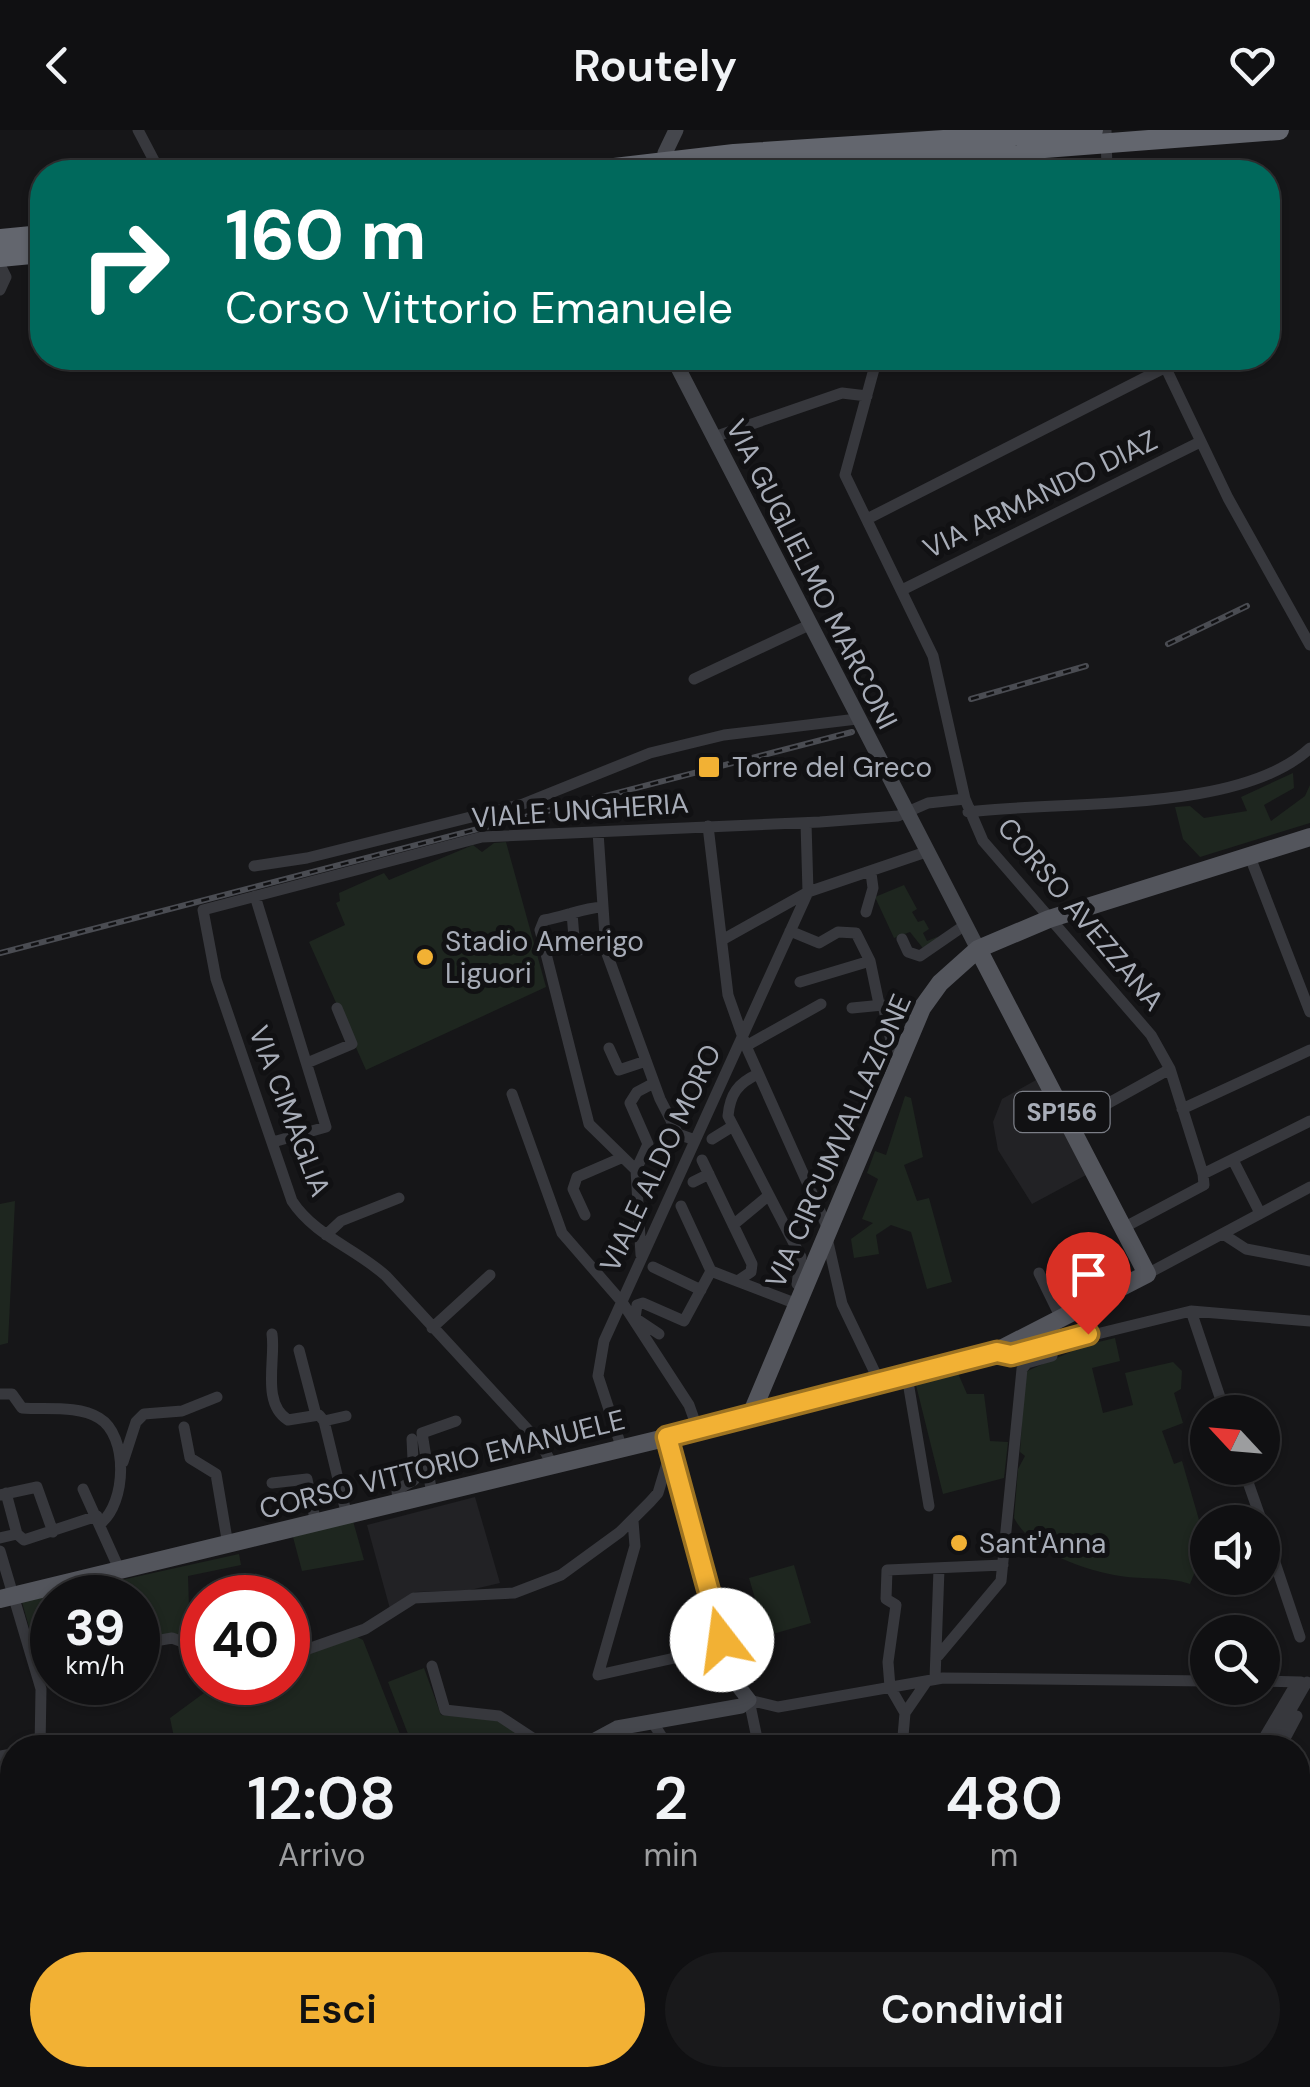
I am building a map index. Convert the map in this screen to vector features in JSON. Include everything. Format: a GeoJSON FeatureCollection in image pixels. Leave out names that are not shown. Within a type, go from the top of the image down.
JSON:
{"type":"FeatureCollection","features":[{"type":"Feature","properties":{"kind":"highway"},"geometry":{"type":"LineString","coordinates":[[683,160],[1093,130]]}},
{"type":"Feature","properties":{"kind":"highway"},"geometry":{"type":"LineString","coordinates":[[889,160],[1280,130]]}},
{"type":"Feature","properties":{"kind":"highway"},"geometry":{"type":"LineString","coordinates":[[3,254],[30,241]]}},
{"type":"Feature","properties":{"kind":"highway"},"geometry":{"type":"LineString","coordinates":[[3,254],[30,253]]}},
{"type":"Feature","properties":{"kind":"main road","name":"VIA CIRCUMVALLAZIONE"},"geometry":{"type":"LineString","coordinates":[[750,1417],[793,1303],[922,1008],[940,983],[978,949],[1049,919],[1310,837]]}},
{"type":"Feature","properties":{"kind":"main road","name":"SP156"},"geometry":{"type":"LineString","coordinates":[[978,949],[1147,1274]]}},
{"type":"Feature","properties":{"kind":"main road","name":"CORSO VITTORIO EMANUELE"},"geometry":{"type":"LineString","coordinates":[[8,1598],[622,1449],[669,1443],[698,1430],[997,1352],[1147,1274]]}},
{"type":"Feature","properties":{"kind":"street"},"geometry":{"type":"LineString","coordinates":[[138,130],[154,160]]}},
{"type":"Feature","properties":{"kind":"street"},"geometry":{"type":"LineString","coordinates":[[664,153],[676,130]]}},
{"type":"Feature","properties":{"kind":"street"},"geometry":{"type":"LineString","coordinates":[[1106,130],[1108,160]]}},
{"type":"Feature","properties":{"kind":"street"},"geometry":{"type":"LineString","coordinates":[[0,290],[6,277],[3,254]]}},
{"type":"Feature","properties":{"kind":"street","name":"VIA GUGLIELMO MARCONI"},"geometry":{"type":"LineString","coordinates":[[679,370],[907,812]]}},
{"type":"Feature","properties":{"kind":"street","name":"CORSO AVEZZANA"},"geometry":{"type":"LineString","coordinates":[[874,370],[845,475],[933,656],[966,806],[983,842],[1127,1005],[1170,1069],[1203,1174]]}},
{"type":"Feature","properties":{"kind":"street"},"geometry":{"type":"LineString","coordinates":[[867,518],[1148,370]]}},
{"type":"Feature","properties":{"kind":"street"},"geometry":{"type":"LineString","coordinates":[[1167,370],[1200,442],[1310,645]]}},
{"type":"Feature","properties":{"kind":"street"},"geometry":{"type":"LineString","coordinates":[[714,437],[842,394],[866,396]]}},
{"type":"Feature","properties":{"kind":"street","name":"VIA ARMANDO DIAZ"},"geometry":{"type":"LineString","coordinates":[[902,590],[1200,442]]}},
{"type":"Feature","properties":{"kind":"street"},"geometry":{"type":"LineString","coordinates":[[694,679],[810,625]]}},
{"type":"Feature","properties":{"kind":"street"},"geometry":{"type":"LineString","coordinates":[[254,866],[307,858],[523,804],[650,754],[705,740],[857,719]]}},
{"type":"Feature","properties":{"kind":"street","name":"VIALE UNGHERIA"},"geometry":{"type":"LineString","coordinates":[[203,910],[482,837],[806,823],[898,816],[928,803],[966,806],[1234,788],[1280,770],[1310,748]]}},
{"type":"Feature","properties":{"kind":"street","name":"SP156"},"geometry":{"type":"LineString","coordinates":[[907,812],[978,949]]}},
{"type":"Feature","properties":{"kind":"street"},"geometry":{"type":"LineString","coordinates":[[806,823],[808,892]]}},
{"type":"Feature","properties":{"kind":"street"},"geometry":{"type":"LineString","coordinates":[[708,826],[728,995],[744,1042],[827,1231],[842,1304],[880,1383]]}},
{"type":"Feature","properties":{"kind":"street"},"geometry":{"type":"LineString","coordinates":[[598,832],[606,948],[654,1083],[678,1134],[696,1140]]}},
{"type":"Feature","properties":{"kind":"street"},"geometry":{"type":"LineString","coordinates":[[722,940],[808,892],[926,852]]}},
{"type":"Feature","properties":{"kind":"street"},"geometry":{"type":"LineString","coordinates":[[1250,857],[1310,1012]]}},
{"type":"Feature","properties":{"kind":"street"},"geometry":{"type":"LineString","coordinates":[[866,912],[873,888],[871,872]]}},
{"type":"Feature","properties":{"kind":"street","name":"VIALE ALDO MORO"},"geometry":{"type":"LineString","coordinates":[[622,1449],[598,1376],[604,1341],[744,1042],[808,892]]}},
{"type":"Feature","properties":{"kind":"street"},"geometry":{"type":"LineString","coordinates":[[255,896],[326,1126],[273,1142]]}},
{"type":"Feature","properties":{"kind":"street"},"geometry":{"type":"LineString","coordinates":[[603,907],[544,920],[540,930],[542,947],[588,1124],[636,1170]]}},
{"type":"Feature","properties":{"kind":"street","name":"VIA CIMAGLIA"},"geometry":{"type":"LineString","coordinates":[[203,910],[216,980],[292,1201],[306,1221],[366,1257],[541,1444],[553,1466]]}},
{"type":"Feature","properties":{"kind":"street"},"geometry":{"type":"LineString","coordinates":[[572,913],[575,950],[606,948]]}},
{"type":"Feature","properties":{"kind":"street"},"geometry":{"type":"LineString","coordinates":[[902,939],[908,952],[920,956],[965,926]]}},
{"type":"Feature","properties":{"kind":"street"},"geometry":{"type":"LineString","coordinates":[[790,931],[818,943],[852,931],[870,962],[880,1004],[886,1010],[897,1066]]}},
{"type":"Feature","properties":{"kind":"street"},"geometry":{"type":"LineString","coordinates":[[800,982],[870,962]]}},
{"type":"Feature","properties":{"kind":"street"},"geometry":{"type":"LineString","coordinates":[[744,1042],[822,1004]]}},
{"type":"Feature","properties":{"kind":"street"},"geometry":{"type":"LineString","coordinates":[[852,1008],[880,1004]]}},
{"type":"Feature","properties":{"kind":"street"},"geometry":{"type":"LineString","coordinates":[[306,1063],[352,1044],[336,1008]]}},
{"type":"Feature","properties":{"kind":"street"},"geometry":{"type":"LineString","coordinates":[[609,1048],[619,1070],[646,1062]]}},
{"type":"Feature","properties":{"kind":"street"},"geometry":{"type":"LineString","coordinates":[[1182,1109],[1310,1050]]}},
{"type":"Feature","properties":{"kind":"street"},"geometry":{"type":"LineString","coordinates":[[1069,1125],[1170,1069]]}},
{"type":"Feature","properties":{"kind":"street"},"geometry":{"type":"LineString","coordinates":[[681,1206],[711,1271],[793,1303],[802,1264],[733,1126],[730,1099],[745,1080],[758,1074]]}},
{"type":"Feature","properties":{"kind":"street"},"geometry":{"type":"LineString","coordinates":[[641,1260],[636,1170],[648,1144],[630,1102],[637,1092],[654,1083]]}},
{"type":"Feature","properties":{"kind":"street"},"geometry":{"type":"LineString","coordinates":[[512,1094],[562,1233],[622,1302],[689,1404],[698,1430]]}},
{"type":"Feature","properties":{"kind":"street"},"geometry":{"type":"LineString","coordinates":[[1123,1228],[1204,1185],[1203,1174],[1310,1121]]}},
{"type":"Feature","properties":{"kind":"street"},"geometry":{"type":"LineString","coordinates":[[712,1138],[733,1126]]}},
{"type":"Feature","properties":{"kind":"street"},"geometry":{"type":"LineString","coordinates":[[584,1215],[574,1189],[577,1176],[621,1158]]}},
{"type":"Feature","properties":{"kind":"street"},"geometry":{"type":"LineString","coordinates":[[702,1160],[753,1268],[739,1280]]}},
{"type":"Feature","properties":{"kind":"street"},"geometry":{"type":"LineString","coordinates":[[1232,1160],[1260,1213]]}},
{"type":"Feature","properties":{"kind":"street"},"geometry":{"type":"LineString","coordinates":[[692,1182],[709,1174]]}},
{"type":"Feature","properties":{"kind":"street"},"geometry":{"type":"LineString","coordinates":[[1147,1274],[1310,1187]]}},
{"type":"Feature","properties":{"kind":"street"},"geometry":{"type":"LineString","coordinates":[[733,1225],[768,1196]]}},
{"type":"Feature","properties":{"kind":"street"},"geometry":{"type":"LineString","coordinates":[[326,1235],[341,1220],[399,1198]]}},
{"type":"Feature","properties":{"kind":"street"},"geometry":{"type":"LineString","coordinates":[[1223,1234],[1246,1249],[1310,1261]]}},
{"type":"Feature","properties":{"kind":"street"},"geometry":{"type":"LineString","coordinates":[[653,1267],[701,1290]]}},
{"type":"Feature","properties":{"kind":"street"},"geometry":{"type":"LineString","coordinates":[[659,1334],[635,1318],[637,1306],[643,1303],[682,1322],[711,1271]]}},
{"type":"Feature","properties":{"kind":"street"},"geometry":{"type":"LineString","coordinates":[[1039,1273],[1061,1318]]}},
{"type":"Feature","properties":{"kind":"street"},"geometry":{"type":"LineString","coordinates":[[432,1328],[490,1275]]}},
{"type":"Feature","properties":{"kind":"street"},"geometry":{"type":"LineString","coordinates":[[1082,1308],[1088,1334]]}},
{"type":"Feature","properties":{"kind":"street"},"geometry":{"type":"LineString","coordinates":[[1191,1311],[1219,1395]]}},
{"type":"Feature","properties":{"kind":"street"},"geometry":{"type":"LineString","coordinates":[[997,1352],[1011,1355],[1191,1311],[1310,1322]]}},
{"type":"Feature","properties":{"kind":"street"},"geometry":{"type":"LineString","coordinates":[[272,1334],[269,1362],[278,1411],[288,1420],[346,1416]]}},
{"type":"Feature","properties":{"kind":"street"},"geometry":{"type":"LineString","coordinates":[[938,1656],[1001,1581],[1021,1375],[1026,1363],[1052,1356],[1054,1343]]}},
{"type":"Feature","properties":{"kind":"street"},"geometry":{"type":"LineString","coordinates":[[299,1350],[346,1516]]}},
{"type":"Feature","properties":{"kind":"street"},"geometry":{"type":"LineString","coordinates":[[907,1376],[929,1506]]}},
{"type":"Feature","properties":{"kind":"street"},"geometry":{"type":"LineString","coordinates":[[0,1394],[12,1394],[22,1408],[63,1409],[100,1418],[124,1462]]}},
{"type":"Feature","properties":{"kind":"street"},"geometry":{"type":"LineString","coordinates":[[53,1532],[36,1486],[3,1494],[17,1534],[24,1540],[99,1520],[112,1512],[138,1418],[182,1411],[217,1397]]}},
{"type":"Feature","properties":{"kind":"street"},"geometry":{"type":"LineString","coordinates":[[432,1496],[422,1434],[456,1420]]}},
{"type":"Feature","properties":{"kind":"street"},"geometry":{"type":"LineString","coordinates":[[184,1427],[190,1458],[216,1474],[228,1545]]}},
{"type":"Feature","properties":{"kind":"street"},"geometry":{"type":"LineString","coordinates":[[398,1504],[398,1490],[412,1483],[416,1476],[412,1439]]}},
{"type":"Feature","properties":{"kind":"street"},"geometry":{"type":"LineString","coordinates":[[310,1648],[365,1629],[414,1598],[508,1594],[561,1575],[633,1522],[658,1493],[669,1443]]}},
{"type":"Feature","properties":{"kind":"street"},"geometry":{"type":"LineString","coordinates":[[669,1443],[732,1678],[749,1700],[757,1735]]}},
{"type":"Feature","properties":{"kind":"street"},"geometry":{"type":"LineString","coordinates":[[272,1482],[307,1479],[316,1524]]}},
{"type":"Feature","properties":{"kind":"street"},"geometry":{"type":"LineString","coordinates":[[83,1489],[120,1571]]}},
{"type":"Feature","properties":{"kind":"street"},"geometry":{"type":"LineString","coordinates":[[633,1522],[634,1546],[598,1675],[724,1647]]}},
{"type":"Feature","properties":{"kind":"street"},"geometry":{"type":"LineString","coordinates":[[0,1538],[17,1534]]}},
{"type":"Feature","properties":{"kind":"street"},"geometry":{"type":"LineString","coordinates":[[0,1551],[8,1598],[30,1648]]}},
{"type":"Feature","properties":{"kind":"street"},"geometry":{"type":"LineString","coordinates":[[905,1713],[890,1687],[888,1662],[896,1605],[886,1599],[887,1570],[1003,1566]]}},
{"type":"Feature","properties":{"kind":"street"},"geometry":{"type":"LineString","coordinates":[[903,1735],[905,1713],[931,1680],[938,1656],[939,1569]]}},
{"type":"Feature","properties":{"kind":"street"},"geometry":{"type":"LineString","coordinates":[[1280,1577],[1300,1636]]}},
{"type":"Feature","properties":{"kind":"street"},"geometry":{"type":"LineString","coordinates":[[432,1666],[445,1710],[499,1716],[528,1735]]}},
{"type":"Feature","properties":{"kind":"street"},"geometry":{"type":"LineString","coordinates":[[749,1700],[778,1707],[931,1680],[1190,1681]]}},
{"type":"Feature","properties":{"kind":"street"},"geometry":{"type":"LineString","coordinates":[[1280,1682],[1306,1684]]}},
{"type":"Feature","properties":{"kind":"street"},"geometry":{"type":"LineString","coordinates":[[1268,1735],[1306,1684]]}},
{"type":"Feature","properties":{"kind":"street"},"geometry":{"type":"LineString","coordinates":[[1277,1735],[1306,1684]]}},
{"type":"Feature","properties":{"kind":"street"},"geometry":{"type":"LineString","coordinates":[[1285,1735],[1306,1684]]}},
{"type":"Feature","properties":{"kind":"street"},"geometry":{"type":"LineString","coordinates":[[604,1735],[617,1728],[741,1706],[749,1700]]}},
{"type":"Feature","properties":{"kind":"street"},"geometry":{"type":"LineString","coordinates":[[40,1735],[41,1705]]}},
{"type":"Feature","properties":{"kind":"street"},"geometry":{"type":"LineString","coordinates":[[653,1723],[661,1735]]}},
{"type":"Feature","properties":{"kind":"shaded area"},"geometry":{"type":"Polygon","coordinates":[[[1293,773],[1294,788],[1264,805],[1271,821],[1305,796],[1310,785],[1310,823],[1200,857],[1183,839],[1175,807],[1190,806],[1204,818],[1247,811],[1241,797],[1293,773]]]}},
{"type":"Feature","properties":{"kind":"shaded area","name":"Stadio Amerigo Liguori"},"geometry":{"type":"Polygon","coordinates":[[[506,842],[546,987],[366,1070],[309,942],[345,925],[336,903],[340,901],[339,893],[384,873],[389,880],[473,845],[482,852],[494,843],[506,842]]]}},
{"type":"Feature","properties":{"kind":"shaded area"},"geometry":{"type":"Polygon","coordinates":[[[904,885],[917,909],[912,912],[929,929],[923,933],[927,941],[937,937],[938,940],[926,952],[910,932],[894,938],[875,897],[904,885]]]}},
{"type":"Feature","properties":{"kind":"shaded area"},"geometry":{"type":"Polygon","coordinates":[[[1036,1080],[1086,1175],[1032,1204],[998,1150],[993,1122],[1002,1099],[1036,1080]]]}},
{"type":"Feature","properties":{"kind":"shaded area"},"geometry":{"type":"Polygon","coordinates":[[[905,1096],[911,1098],[923,1157],[904,1165],[917,1201],[929,1198],[952,1282],[927,1289],[911,1232],[891,1225],[876,1235],[879,1254],[854,1258],[851,1239],[873,1223],[862,1219],[878,1179],[867,1173],[875,1151],[886,1155],[905,1096]]]}},
{"type":"Feature","properties":{"kind":"shaded area"},"geometry":{"type":"Polygon","coordinates":[[[15,1201],[8,1343],[0,1345],[0,1204],[15,1201]]]}},
{"type":"Feature","properties":{"kind":"shaded area"},"geometry":{"type":"Polygon","coordinates":[[[1115,1338],[1120,1361],[1092,1368],[1103,1413],[1133,1405],[1125,1373],[1173,1362],[1182,1371],[1181,1389],[1174,1393],[1183,1423],[1162,1431],[1174,1464],[1182,1461],[1195,1505],[1190,1505],[1190,1584],[1120,1576],[1074,1564],[1033,1541],[1014,1518],[1018,1469],[1025,1456],[1020,1452],[1025,1372],[1086,1345],[1115,1338]]]}},
{"type":"Feature","properties":{"kind":"shaded area"},"geometry":{"type":"Polygon","coordinates":[[[957,1371],[967,1394],[984,1394],[990,1441],[1008,1442],[1004,1478],[943,1494],[915,1381],[957,1371]]]}},
{"type":"Feature","properties":{"kind":"shaded area"},"geometry":{"type":"Polygon","coordinates":[[[475,1497],[500,1583],[470,1590],[415,1592],[390,1609],[367,1525],[475,1497]]]}},
{"type":"Feature","properties":{"kind":"shaded area"},"geometry":{"type":"Polygon","coordinates":[[[353,1521],[364,1560],[302,1571],[293,1537],[353,1521]]]}},
{"type":"Feature","properties":{"kind":"shaded area"},"geometry":{"type":"Polygon","coordinates":[[[239,1554],[241,1565],[180,1575],[180,1640],[160,1641],[160,1575],[144,1575],[239,1554]]]}},
{"type":"Feature","properties":{"kind":"shaded area"},"geometry":{"type":"Polygon","coordinates":[[[794,1565],[811,1623],[766,1636],[749,1578],[794,1565]]]}},
{"type":"Feature","properties":{"kind":"shaded area"},"geometry":{"type":"Polygon","coordinates":[[[30,1600],[30,1631],[22,1602],[30,1600]]]}},
{"type":"Feature","properties":{"kind":"shaded area"},"geometry":{"type":"Polygon","coordinates":[[[357,1637],[363,1640],[400,1735],[174,1735],[170,1718],[188,1705],[310,1705],[310,1653],[357,1637]]]}},
{"type":"Feature","properties":{"kind":"shaded area"},"geometry":{"type":"Polygon","coordinates":[[[424,1668],[441,1715],[495,1718],[520,1735],[408,1735],[388,1682],[424,1668]]]}},
{"type":"Feature","properties":{"kind":"railway"},"geometry":{"type":"LineString","coordinates":[[1168,644],[1247,606]]}},
{"type":"Feature","properties":{"kind":"railway"},"geometry":{"type":"LineString","coordinates":[[971,699],[1086,666]]}},
{"type":"Feature","properties":{"kind":"railway"},"geometry":{"type":"LineString","coordinates":[[0,953],[852,732]]}},
{"type":"Feature","properties":{"kind":"place","name":"Torre del Greco"},"geometry":{"type":"Point","coordinates":[709,767]}},
{"type":"Feature","properties":{"kind":"place","name":"Stadio Amerigo Liguori"},"geometry":{"type":"Point","coordinates":[425,957]}},
{"type":"Feature","properties":{"kind":"place","name":"Sant'Anna"},"geometry":{"type":"Point","coordinates":[959,1543]}},
{"type":"Feature","properties":{"kind":"route"},"geometry":{"type":"LineString","coordinates":[[722,1640],[667,1437],[997,1352],[1011,1355],[1088,1334]]}}]}
